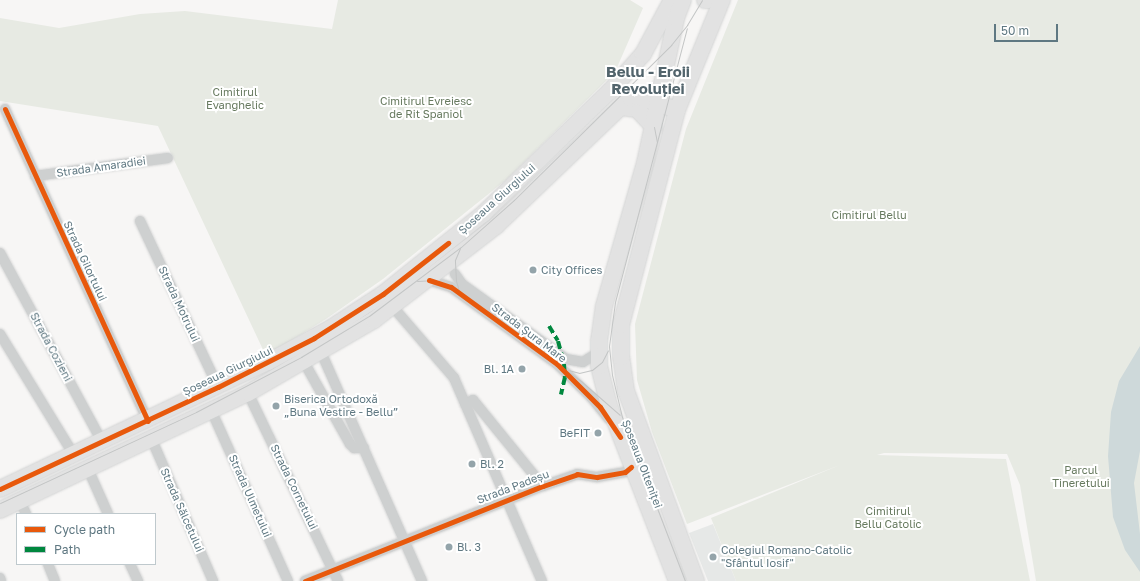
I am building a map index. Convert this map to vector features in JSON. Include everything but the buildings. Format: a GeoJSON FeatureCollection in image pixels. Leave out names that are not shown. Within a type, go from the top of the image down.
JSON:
{"type":"FeatureCollection","features":[{"type":"Feature","properties":{"kind":"main road","name":"Șoseaua Giurgiului"},"geometry":{"type":"LineString","coordinates":[[0,489],[74,456],[218,387],[349,317],[403,279],[483,214],[636,63],[652,40],[672,0]]}},
{"type":"Feature","properties":{"kind":"main road","name":"Șoseaua Olteniței"},"geometry":{"type":"LineString","coordinates":[[677,581],[620,437],[603,385],[599,352],[603,311],[660,104],[676,18],[683,0]]}},
{"type":"Feature","properties":{"kind":"main road","name":"Șoseaua Olteniței"},"geometry":{"type":"LineString","coordinates":[[696,581],[636,424],[626,391],[621,357],[623,309],[677,110],[722,0]]}},
{"type":"Feature","properties":{"kind":"main road","name":"Șoseaua Giurgiului"},"geometry":{"type":"LineString","coordinates":[[0,510],[23,507],[88,469],[212,412],[248,393],[321,352],[393,307],[429,280],[455,267],[621,107],[636,96],[677,110]]}},
{"type":"Feature","properties":{"kind":"main road"},"geometry":{"type":"LineString","coordinates":[[621,107],[637,109],[654,127]]}},
{"type":"Feature","properties":{"kind":"street","name":"Strada Gilortului"},"geometry":{"type":"LineString","coordinates":[[5,110],[148,421]]}},
{"type":"Feature","properties":{"kind":"street","name":"Strada Amaradiei"},"geometry":{"type":"LineString","coordinates":[[35,176],[168,158]]}},
{"type":"Feature","properties":{"kind":"street","name":"Strada Motrului"},"geometry":{"type":"LineString","coordinates":[[140,221],[218,387]]}},
{"type":"Feature","properties":{"kind":"street","name":"Strada Cozieni"},"geometry":{"type":"LineString","coordinates":[[0,253],[102,442]]}},
{"type":"Feature","properties":{"kind":"street"},"geometry":{"type":"LineString","coordinates":[[455,267],[460,294]]}},
{"type":"Feature","properties":{"kind":"street","name":"Strada Șura Mare"},"geometry":{"type":"LineString","coordinates":[[455,267],[462,284],[566,359],[584,362],[593,358],[599,352]]}},
{"type":"Feature","properties":{"kind":"street","name":"Strada Șura Mare"},"geometry":{"type":"LineString","coordinates":[[429,280],[444,283],[556,364],[600,407],[620,437]]}},
{"type":"Feature","properties":{"kind":"street","name":"Strada Padeșu"},"geometry":{"type":"LineString","coordinates":[[393,307],[454,378],[508,499],[542,581]]}},
{"type":"Feature","properties":{"kind":"street"},"geometry":{"type":"LineString","coordinates":[[0,334],[74,456]]}},
{"type":"Feature","properties":{"kind":"street"},"geometry":{"type":"LineString","coordinates":[[321,352],[422,581]]}},
{"type":"Feature","properties":{"kind":"street"},"geometry":{"type":"LineString","coordinates":[[304,362],[350,444],[354,448],[364,448]]}},
{"type":"Feature","properties":{"kind":"street","name":"Strada Cornetului"},"geometry":{"type":"LineString","coordinates":[[248,393],[338,581]]}},
{"type":"Feature","properties":{"kind":"street","name":"Strada Padeșu"},"geometry":{"type":"LineString","coordinates":[[465,404],[473,400],[543,486]]}},
{"type":"Feature","properties":{"kind":"street","name":"Strada Ulmetului"},"geometry":{"type":"LineString","coordinates":[[212,412],[288,581]]}},
{"type":"Feature","properties":{"kind":"street","name":"Strada Sălcetului"},"geometry":{"type":"LineString","coordinates":[[152,440],[213,581]]}},
{"type":"Feature","properties":{"kind":"street","name":"Strada Padeșu"},"geometry":{"type":"LineString","coordinates":[[305,581],[508,499],[577,474],[597,477],[625,472],[632,467]]}},
{"type":"Feature","properties":{"kind":"street"},"geometry":{"type":"LineString","coordinates":[[88,469],[108,513]]}},
{"type":"Feature","properties":{"kind":"street"},"geometry":{"type":"LineString","coordinates":[[48,565],[55,581]]}},
{"type":"Feature","properties":{"kind":"street"},"geometry":{"type":"LineString","coordinates":[[130,565],[138,581]]}},
{"type":"Feature","properties":{"kind":"shaded area"},"geometry":{"type":"Polygon","coordinates":[[[1140,346],[1140,451],[1134,483],[1140,534],[1140,572],[1125,550],[1113,517],[1108,456],[1111,412],[1119,381],[1140,346]]]}},
{"type":"Feature","properties":{"kind":"shaded area","name":"Colegiul Romano-Catolic \"Sfântul Iosif\""},"geometry":{"type":"Polygon","coordinates":[[[713,524],[736,581],[708,581],[689,533],[713,524]]]}},
{"type":"Feature","properties":{"kind":"green space"},"geometry":{"type":"Polygon","coordinates":[[[338,0],[630,0],[643,8],[615,72],[507,179],[383,279],[326,319],[266,356],[158,126],[0,101],[0,18],[59,28],[140,14],[185,11],[332,29],[338,0]]]}},
{"type":"Feature","properties":{"kind":"green space","name":"Cimitirul Bellu"},"geometry":{"type":"Polygon","coordinates":[[[738,0],[1140,0],[1140,581],[1036,581],[1020,485],[1007,454],[884,453],[877,455],[1006,459],[1030,581],[736,581],[711,518],[840,465],[687,524],[652,432],[637,380],[635,324],[686,129],[738,0]]]}},
{"type":"Feature","properties":{"kind":"tram line"},"geometry":{"type":"LineString","coordinates":[[0,503],[196,412],[301,357],[369,316],[461,247],[514,200],[671,45],[687,25],[702,0]]}},
{"type":"Feature","properties":{"kind":"tram line"},"geometry":{"type":"LineString","coordinates":[[685,581],[622,417],[612,375],[609,346],[615,302],[687,28]]}},
{"type":"Feature","properties":{"kind":"tram line"},"geometry":{"type":"LineString","coordinates":[[654,127],[657,142]]}},
{"type":"Feature","properties":{"kind":"tram line"},"geometry":{"type":"LineString","coordinates":[[460,248],[455,260],[456,281],[460,294]]}},
{"type":"Feature","properties":{"kind":"tram line"},"geometry":{"type":"LineString","coordinates":[[417,281],[435,280],[451,287],[582,382],[620,415]]}},
{"type":"Feature","properties":{"kind":"tram line"},"geometry":{"type":"LineString","coordinates":[[568,370],[579,373],[592,370],[602,362],[608,350]]}},
{"type":"Feature","properties":{"kind":"marked path"},"geometry":{"type":"LineString","coordinates":[[549,326],[558,341],[564,364],[565,377],[561,395]]}},
{"type":"Feature","properties":{"kind":"cycle path"},"geometry":{"type":"LineString","coordinates":[[5,109],[148,421]]}},
{"type":"Feature","properties":{"kind":"cycle path"},"geometry":{"type":"LineString","coordinates":[[0,489],[218,387],[314,338],[383,294],[448,243]]}},
{"type":"Feature","properties":{"kind":"cycle path"},"geometry":{"type":"LineString","coordinates":[[429,280],[451,287],[557,364],[600,407],[620,437]]}},
{"type":"Feature","properties":{"kind":"cycle path"},"geometry":{"type":"LineString","coordinates":[[305,581],[543,486],[577,474],[597,477],[625,472],[631,467]]}},
{"type":"Feature","properties":{"kind":"place","name":"City Offices"},"geometry":{"type":"Point","coordinates":[533,270]}},
{"type":"Feature","properties":{"kind":"place","name":"Bl. 1A"},"geometry":{"type":"Point","coordinates":[522,369]}},
{"type":"Feature","properties":{"kind":"place","name":"Biserica Ortodoxă „Buna Vestire - Bellu”"},"geometry":{"type":"Point","coordinates":[276,406]}},
{"type":"Feature","properties":{"kind":"place","name":"BeFIT"},"geometry":{"type":"Point","coordinates":[598,433]}},
{"type":"Feature","properties":{"kind":"place","name":"Bl. 2"},"geometry":{"type":"Point","coordinates":[472,464]}},
{"type":"Feature","properties":{"kind":"place","name":"Bl. 3"},"geometry":{"type":"Point","coordinates":[449,547]}},
{"type":"Feature","properties":{"kind":"place","name":"Colegiul Romano-Catolic \"Sfântul Iosif\""},"geometry":{"type":"Point","coordinates":[713,557]}},
{"type":"Feature","properties":{"kind":"district","name":"Bellu - Eroii Revoluției"},"geometry":{"type":"Point","coordinates":[648,80]}},
{"type":"Feature","properties":{"kind":"park label","name":"Cimitirul Evanghelic"},"geometry":{"type":"Point","coordinates":[235,99]}},
{"type":"Feature","properties":{"kind":"park label","name":"Cimitirul Evreiesc de Rit Spaniol"},"geometry":{"type":"Point","coordinates":[426,108]}},
{"type":"Feature","properties":{"kind":"park label","name":"Parcul Tineretului"},"geometry":{"type":"Point","coordinates":[1081,477]}},
{"type":"Feature","properties":{"kind":"park label","name":"Cimitirul Bellu Catolic"},"geometry":{"type":"Point","coordinates":[888,518]}}]}
